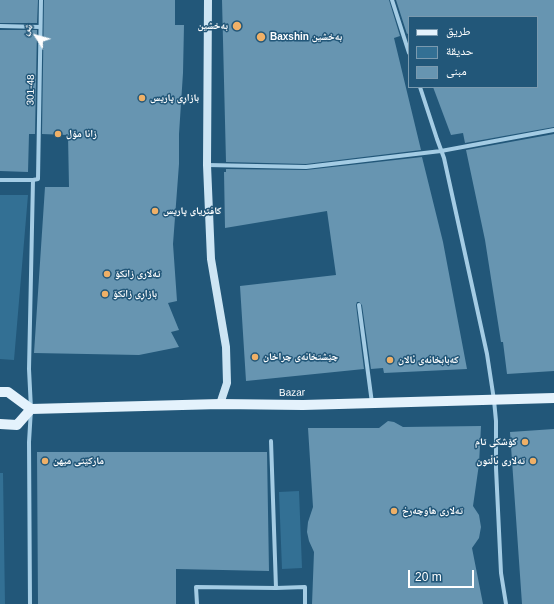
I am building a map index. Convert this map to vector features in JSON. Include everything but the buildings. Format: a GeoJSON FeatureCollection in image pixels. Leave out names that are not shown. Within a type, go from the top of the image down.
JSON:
{"type":"FeatureCollection","features":[{"type":"Feature","properties":{"kind":"main road"},"geometry":{"type":"LineString","coordinates":[[208,0],[207,165],[211,259],[226,347],[227,383],[220,404]]}},
{"type":"Feature","properties":{"kind":"main road"},"geometry":{"type":"LineString","coordinates":[[0,392],[8,392],[31,409],[18,425],[0,424]]}},
{"type":"Feature","properties":{"kind":"main road","name":"Bazar"},"geometry":{"type":"LineString","coordinates":[[31,409],[220,404],[287,405],[554,398]]}},
{"type":"Feature","properties":{"kind":"street","name":"301-48"},"geometry":{"type":"LineString","coordinates":[[30,604],[29,442],[31,409],[29,369],[41,0]]}},
{"type":"Feature","properties":{"kind":"street"},"geometry":{"type":"LineString","coordinates":[[392,0],[408,50]]}},
{"type":"Feature","properties":{"kind":"street"},"geometry":{"type":"LineString","coordinates":[[0,26],[40,27]]}},
{"type":"Feature","properties":{"kind":"street"},"geometry":{"type":"LineString","coordinates":[[420,88],[446,165],[485,346],[494,400],[501,573],[506,604]]}},
{"type":"Feature","properties":{"kind":"street"},"geometry":{"type":"LineString","coordinates":[[207,165],[306,167],[441,151],[554,130]]}},
{"type":"Feature","properties":{"kind":"street"},"geometry":{"type":"LineString","coordinates":[[0,180],[36,180]]}},
{"type":"Feature","properties":{"kind":"street"},"geometry":{"type":"LineString","coordinates":[[359,305],[372,403]]}},
{"type":"Feature","properties":{"kind":"street"},"geometry":{"type":"LineString","coordinates":[[271,441],[276,588]]}},
{"type":"Feature","properties":{"kind":"street"},"geometry":{"type":"LineString","coordinates":[[197,604],[196,587],[305,587],[305,604]]}},
{"type":"Feature","properties":{"kind":"green space"},"geometry":{"type":"Polygon","coordinates":[[[0,195],[28,195],[14,360],[0,359],[0,195]]]}},
{"type":"Feature","properties":{"kind":"green space"},"geometry":{"type":"Polygon","coordinates":[[[0,473],[3,473],[5,604],[0,604],[0,473]]]}},
{"type":"Feature","properties":{"kind":"green space"},"geometry":{"type":"Polygon","coordinates":[[[299,491],[302,568],[282,569],[279,492],[299,491]]]}},
{"type":"Feature","properties":{"kind":"place","name":"بەخشین"},"geometry":{"type":"Point","coordinates":[237,26]}},
{"type":"Feature","properties":{"kind":"place","name":"Baxshin بەخشین"},"geometry":{"type":"Point","coordinates":[261,37]}},
{"type":"Feature","properties":{"kind":"place","name":"بازاڕی پاریس"},"geometry":{"type":"Point","coordinates":[142,98]}},
{"type":"Feature","properties":{"kind":"place","name":"زانا مۆل"},"geometry":{"type":"Point","coordinates":[58,134]}},
{"type":"Feature","properties":{"kind":"place","name":"کافتریای پاریس"},"geometry":{"type":"Point","coordinates":[155,211]}},
{"type":"Feature","properties":{"kind":"place","name":"تەلاری زانکۆ"},"geometry":{"type":"Point","coordinates":[107,274]}},
{"type":"Feature","properties":{"kind":"place","name":"بازاڕی زانکۆ"},"geometry":{"type":"Point","coordinates":[105,294]}},
{"type":"Feature","properties":{"kind":"place","name":"چێشتخانەی چراخان"},"geometry":{"type":"Point","coordinates":[255,357]}},
{"type":"Feature","properties":{"kind":"place","name":"کەبابخانەی ئالان"},"geometry":{"type":"Point","coordinates":[390,360]}},
{"type":"Feature","properties":{"kind":"place","name":"کۆشکی تام"},"geometry":{"type":"Point","coordinates":[525,442]}},
{"type":"Feature","properties":{"kind":"place","name":"مارکێتی میهن"},"geometry":{"type":"Point","coordinates":[45,461]}},
{"type":"Feature","properties":{"kind":"place","name":"تەلاری ئاڵتون"},"geometry":{"type":"Point","coordinates":[533,461]}},
{"type":"Feature","properties":{"kind":"place","name":"تەلاری هاوچەرخ"},"geometry":{"type":"Point","coordinates":[394,511]}}]}
